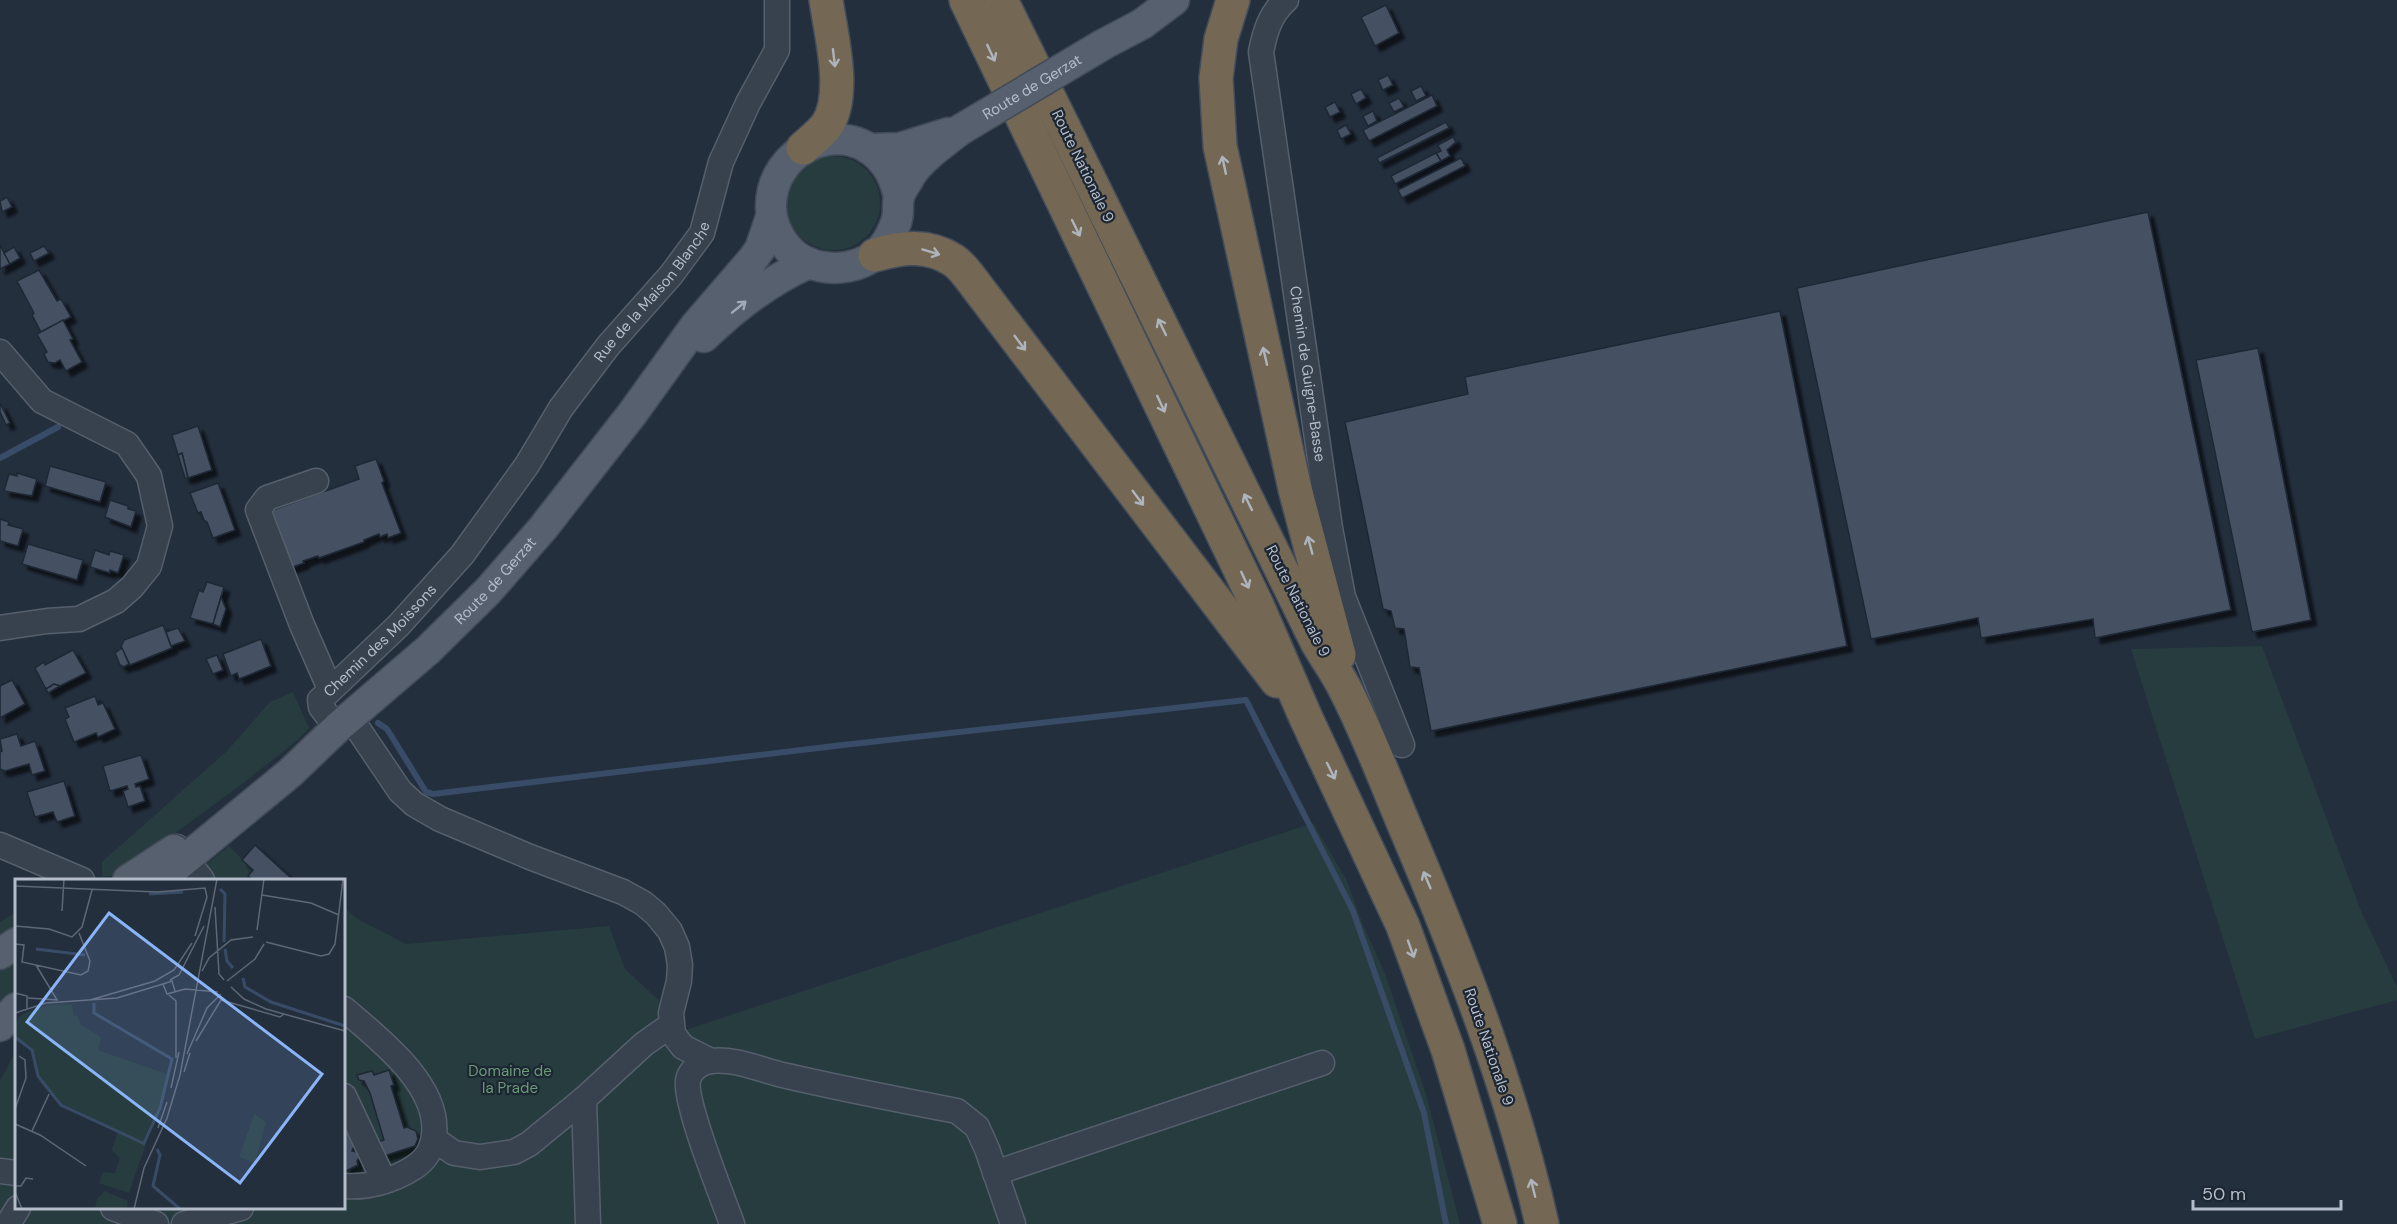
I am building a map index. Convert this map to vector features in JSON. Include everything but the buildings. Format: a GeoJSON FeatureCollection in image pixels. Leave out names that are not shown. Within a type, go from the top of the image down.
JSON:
{"type":"FeatureCollection","features":[{"type":"Feature","properties":{"kind":"highway"},"geometry":{"type":"LineString","coordinates":[[803,148],[826,126],[834,110],[834,62],[826,0]]}},
{"type":"Feature","properties":{"kind":"highway"},"geometry":{"type":"LineString","coordinates":[[966,0],[1247,584],[1402,926],[1448,1050],[1500,1224]]}},
{"type":"Feature","properties":{"kind":"highway"},"geometry":{"type":"LineString","coordinates":[[1233,0],[1221,39],[1216,78],[1220,146],[1295,489],[1339,652],[1342,684]]}},
{"type":"Feature","properties":{"kind":"highway","name":"Route Nationale 9"},"geometry":{"type":"LineString","coordinates":[[1002,2],[1317,642],[1342,684],[1442,915],[1473,997],[1525,1152],[1542,1224]]}},
{"type":"Feature","properties":{"kind":"highway"},"geometry":{"type":"LineString","coordinates":[[874,255],[906,247],[930,249],[954,261],[984,296],[1306,718]]}},
{"type":"Feature","properties":{"kind":"main road","name":"Route de Gerzat"},"geometry":{"type":"LineString","coordinates":[[1104,44],[1146,0]]}},
{"type":"Feature","properties":{"kind":"main road","name":"Route de Gerzat"},"geometry":{"type":"LineString","coordinates":[[899,197],[912,173],[960,130],[1104,44],[1142,24],[1174,0]]}},
{"type":"Feature","properties":{"kind":"main road","name":"Route de Gerzat"},"geometry":{"type":"LineString","coordinates":[[869,149],[900,148],[960,130]]}},
{"type":"Feature","properties":{"kind":"main road"},"geometry":{"type":"LineString","coordinates":[[819,141],[853,142],[869,149],[884,162],[894,178],[899,197],[898,218],[889,238],[874,255],[860,264],[843,268],[826,268],[809,263],[784,245],[776,231],[771,217],[771,196],[776,177],[788,160],[803,148],[819,141]]}},
{"type":"Feature","properties":{"kind":"main road","name":"Route de Gerzat"},"geometry":{"type":"LineString","coordinates":[[162,879],[188,862],[428,650],[488,591],[543,528],[632,414],[696,325],[753,259],[760,249],[771,217]]}},
{"type":"Feature","properties":{"kind":"main road","name":"Route de Gerzat"},"geometry":{"type":"LineString","coordinates":[[632,414],[706,335],[741,305],[773,282],[809,263]]}},
{"type":"Feature","properties":{"kind":"main road","name":"Route de Gerzat"},"geometry":{"type":"LineString","coordinates":[[131,879],[188,862]]}},
{"type":"Feature","properties":{"kind":"main road"},"geometry":{"type":"LineString","coordinates":[[0,954],[15,944]]}},
{"type":"Feature","properties":{"kind":"main road"},"geometry":{"type":"LineString","coordinates":[[0,1026],[15,1009]]}},
{"type":"Feature","properties":{"kind":"street","name":"Rue de la Maison Blanche"},"geometry":{"type":"LineString","coordinates":[[462,555],[527,465],[561,408],[608,346],[670,275],[702,233],[721,162],[748,103],[777,50],[777,0]]}},
{"type":"Feature","properties":{"kind":"street","name":"Chemin de Guigne-Basse"},"geometry":{"type":"LineString","coordinates":[[1286,0],[1277,8],[1266,30],[1261,52],[1330,528],[1343,597],[1402,745]]}},
{"type":"Feature","properties":{"kind":"street"},"geometry":{"type":"LineString","coordinates":[[0,351],[42,400],[127,444],[149,476],[160,526],[149,566],[132,587],[116,601],[79,619],[0,628]]}},
{"type":"Feature","properties":{"kind":"street"},"geometry":{"type":"LineString","coordinates":[[316,481],[267,498],[258,510],[302,625],[330,689]]}},
{"type":"Feature","properties":{"kind":"street","name":"Chemin des Moissons"},"geometry":{"type":"LineString","coordinates":[[344,722],[321,707],[320,700],[398,626],[462,555]]}},
{"type":"Feature","properties":{"kind":"street"},"geometry":{"type":"LineString","coordinates":[[344,722],[400,791],[414,804],[440,819],[623,892],[643,903],[656,914],[670,931],[677,947],[680,965],[679,981],[671,1013],[671,1025],[673,1034],[683,1047],[711,1061],[734,1063],[957,1112],[978,1127],[1013,1224]]}},
{"type":"Feature","properties":{"kind":"street"},"geometry":{"type":"LineString","coordinates":[[0,845],[80,879]]}},
{"type":"Feature","properties":{"kind":"street"},"geometry":{"type":"LineString","coordinates":[[345,1011],[376,1037],[412,1073],[429,1103],[435,1126],[431,1149],[422,1163],[408,1172],[372,1185],[345,1186]]}},
{"type":"Feature","properties":{"kind":"street"},"geometry":{"type":"LineString","coordinates":[[434,1139],[454,1153],[480,1157],[506,1154],[529,1144],[584,1099],[644,1044],[671,1025]]}},
{"type":"Feature","properties":{"kind":"street"},"geometry":{"type":"LineString","coordinates":[[711,1061],[696,1066],[688,1079],[689,1092],[708,1158],[732,1224]]}},
{"type":"Feature","properties":{"kind":"street"},"geometry":{"type":"LineString","coordinates":[[995,1173],[1322,1063]]}},
{"type":"Feature","properties":{"kind":"street"},"geometry":{"type":"LineString","coordinates":[[345,1098],[384,1181]]}},
{"type":"Feature","properties":{"kind":"street"},"geometry":{"type":"LineString","coordinates":[[584,1099],[588,1224]]}},
{"type":"Feature","properties":{"kind":"street"},"geometry":{"type":"LineString","coordinates":[[0,1171],[15,1173]]}},
{"type":"Feature","properties":{"kind":"street"},"geometry":{"type":"LineString","coordinates":[[8,1224],[17,1209]]}},
{"type":"Feature","properties":{"kind":"street"},"geometry":{"type":"LineString","coordinates":[[116,1209],[156,1224]]}},
{"type":"Feature","properties":{"kind":"street"},"geometry":{"type":"LineString","coordinates":[[184,1224],[237,1209]]}},
{"type":"Feature","properties":{"kind":"green space"},"geometry":{"type":"Polygon","coordinates":[[[833,156],[851,159],[866,170],[877,185],[880,203],[877,221],[866,236],[851,247],[833,250],[815,247],[800,236],[789,221],[786,203],[789,185],[800,170],[815,159],[833,156]]]}},
{"type":"Feature","properties":{"kind":"green space"},"geometry":{"type":"Polygon","coordinates":[[[2262,646],[2361,911],[2397,987],[2397,1000],[2255,1039],[2131,649],[2262,646]]]}},
{"type":"Feature","properties":{"kind":"green space"},"geometry":{"type":"Polygon","coordinates":[[[293,692],[309,728],[299,739],[118,875],[102,877],[102,862],[227,751],[270,702],[293,692]]]}},
{"type":"Feature","properties":{"kind":"green space","name":"Domaine de la Prade"},"geometry":{"type":"Polygon","coordinates":[[[1313,823],[1347,881],[1363,925],[1384,971],[1426,1094],[1460,1224],[0,1224],[0,1081],[15,1053],[15,1209],[345,1209],[345,908],[356,918],[406,944],[609,926],[625,969],[663,1004],[673,1034],[1313,823]]]}},
{"type":"Feature","properties":{"kind":"green space"},"geometry":{"type":"Polygon","coordinates":[[[229,846],[253,870],[248,876],[252,879],[188,879],[229,846]]]}},
{"type":"Feature","properties":{"kind":"green space"},"geometry":{"type":"Polygon","coordinates":[[[15,913],[15,938],[0,946],[0,922],[15,913]]]}},
{"type":"Feature","properties":{"kind":"green space"},"geometry":{"type":"Polygon","coordinates":[[[15,957],[15,996],[0,1015],[0,968],[15,957]]]}},
{"type":"Feature","properties":{"kind":"waterway"},"geometry":{"type":"LineString","coordinates":[[0,458],[58,427]]}},
{"type":"Feature","properties":{"kind":"waterway"},"geometry":{"type":"LineString","coordinates":[[378,723],[387,729],[426,792],[433,794],[1246,700],[1353,911],[1424,1113],[1446,1224]]}}]}
